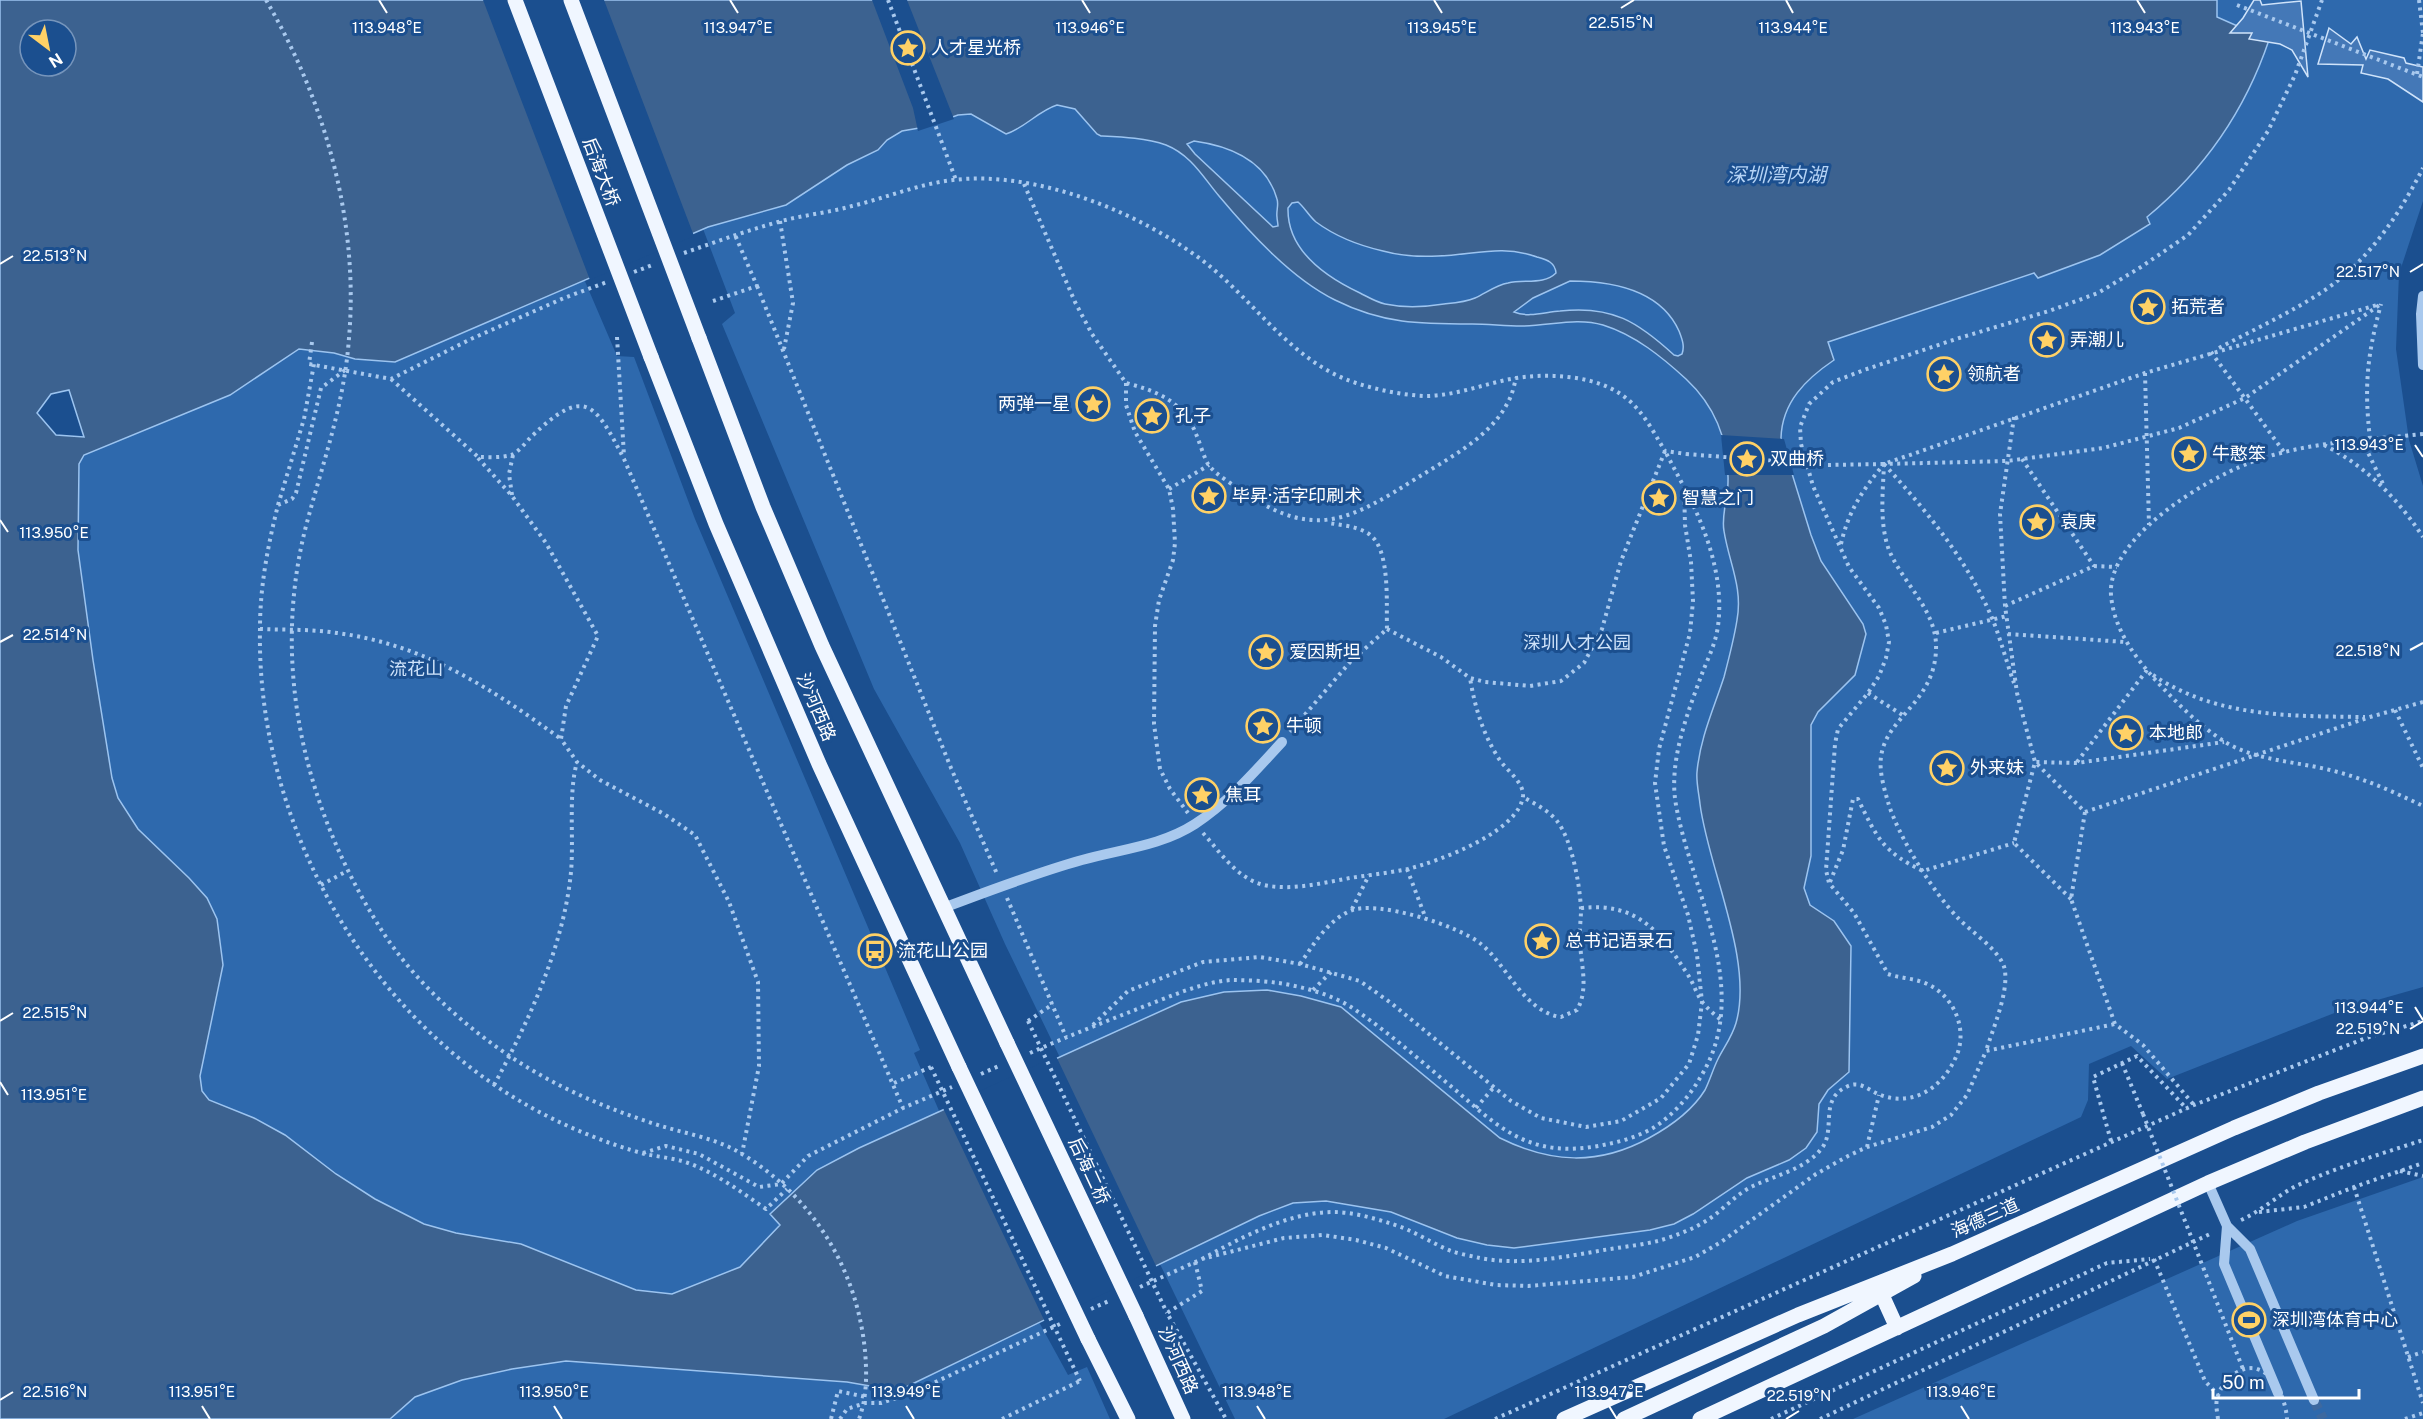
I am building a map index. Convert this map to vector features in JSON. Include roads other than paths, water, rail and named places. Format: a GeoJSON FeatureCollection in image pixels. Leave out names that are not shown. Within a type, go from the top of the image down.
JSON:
{"type":"FeatureCollection","features":[{"type":"Feature","properties":{"kind":"main road","name":"后海大桥"},"geometry":{"type":"LineString","coordinates":[[515,0],[651,357]]}},
{"type":"Feature","properties":{"kind":"main road","name":"后海大桥"},"geometry":{"type":"LineString","coordinates":[[571,0],[699,338]]}},
{"type":"Feature","properties":{"kind":"main road","name":"沙河西路"},"geometry":{"type":"LineString","coordinates":[[699,338],[763,507],[813,625],[1007,1043]]}},
{"type":"Feature","properties":{"kind":"main road","name":"沙河西路"},"geometry":{"type":"LineString","coordinates":[[651,357],[721,535],[819,764],[1088,1339]]}},
{"type":"Feature","properties":{"kind":"main road","name":"后海二桥"},"geometry":{"type":"LineString","coordinates":[[1007,1043],[1137,1316]]}},
{"type":"Feature","properties":{"kind":"main road","name":"海德三道"},"geometry":{"type":"LineString","coordinates":[[1564,1419],[1798,1315],[1952,1254],[2234,1128],[2319,1093],[2423,1056]]}},
{"type":"Feature","properties":{"kind":"main road"},"geometry":{"type":"LineString","coordinates":[[1700,1419],[2208,1183],[2305,1142],[2423,1098]]}},
{"type":"Feature","properties":{"kind":"main road"},"geometry":{"type":"LineString","coordinates":[[1624,1419],[1824,1326],[1952,1254]]}},
{"type":"Feature","properties":{"kind":"main road"},"geometry":{"type":"LineString","coordinates":[[1882,1295],[1897,1328]]}},
{"type":"Feature","properties":{"kind":"main road","name":"沙河西路"},"geometry":{"type":"LineString","coordinates":[[1137,1316],[1183,1419]]}},
{"type":"Feature","properties":{"kind":"main road"},"geometry":{"type":"LineString","coordinates":[[1088,1339],[1117,1419]]}},
{"type":"Feature","properties":{"kind":"main road"},"geometry":{"type":"LineString","coordinates":[[1088,1339],[1128,1419]]}},
{"type":"Feature","properties":{"kind":"street"},"geometry":{"type":"LineString","coordinates":[[2423,296],[2421,314],[2423,364]]}},
{"type":"Feature","properties":{"kind":"street"},"geometry":{"type":"LineString","coordinates":[[943,908],[1062,866],[1136,848],[1172,836],[1196,824],[1249,778],[1282,741]]}},
{"type":"Feature","properties":{"kind":"street"},"geometry":{"type":"LineString","coordinates":[[2208,1183],[2227,1226],[2250,1248],[2314,1400]]}},
{"type":"Feature","properties":{"kind":"street"},"geometry":{"type":"LineString","coordinates":[[2227,1226],[2224,1264],[2278,1393]]}},
{"type":"Feature","properties":{"kind":"water","name":"深圳湾内湖"},"geometry":{"type":"Polygon","coordinates":[[[0,0],[2217,0],[2217,17],[2269,40],[2248,91],[2235,115],[2187,180],[2147,217],[2150,224],[2100,255],[2038,278],[2034,273],[1828,342],[1834,360],[1805,384],[1786,413],[1781,438],[1811,535],[1821,561],[1863,624],[1866,634],[1855,675],[1818,712],[1811,725],[1811,856],[1804,888],[1810,905],[1834,921],[1851,946],[1849,1072],[1828,1090],[1819,1104],[1817,1132],[1806,1148],[1789,1160],[1747,1178],[1674,1224],[1650,1230],[1514,1248],[1457,1238],[1391,1212],[1326,1201],[1293,1203],[1259,1216],[906,1387],[893,1390],[847,1382],[566,1361],[512,1369],[462,1380],[415,1397],[390,1419],[0,1419],[0,0]],[[1057,105],[1006,134],[971,114],[958,115],[925,127],[902,131],[887,140],[878,150],[847,165],[786,205],[708,227],[395,362],[355,359],[334,353],[299,349],[230,395],[84,455],[79,464],[78,550],[112,778],[118,798],[138,829],[207,898],[217,919],[223,965],[200,1076],[202,1091],[209,1100],[254,1118],[285,1135],[336,1174],[375,1199],[424,1224],[456,1233],[521,1244],[636,1290],[672,1294],[740,1267],[780,1225],[770,1214],[817,1170],[859,1148],[1181,1002],[1224,992],[1267,990],[1341,1007],[1500,1138],[1537,1152],[1574,1158],[1611,1153],[1649,1138],[1673,1123],[1694,1105],[1705,1090],[1732,1033],[1740,998],[1735,943],[1705,829],[1697,780],[1701,747],[1724,677],[1738,608],[1737,586],[1723,525],[1728,467],[1723,439],[1713,413],[1686,379],[1658,355],[1615,329],[1603,325],[1583,322],[1532,326],[1418,323],[1369,314],[1335,300],[1303,280],[1272,254],[1244,225],[1196,167],[1175,149],[1134,138],[1101,136],[1075,109],[1057,105]],[[1194,141],[1187,144],[1273,227],[1278,226],[1277,199],[1272,186],[1255,165],[1245,157],[1221,147],[1194,141]],[[1298,202],[1292,203],[1288,208],[1289,223],[1301,249],[1311,260],[1334,279],[1385,304],[1414,307],[1460,302],[1475,298],[1504,284],[1546,279],[1556,273],[1554,266],[1547,260],[1511,251],[1431,256],[1390,253],[1331,232],[1316,222],[1298,202]],[[1570,281],[1533,298],[1514,312],[1531,315],[1578,310],[1609,314],[1636,325],[1674,355],[1682,354],[1682,340],[1679,331],[1671,317],[1660,305],[1633,290],[1618,286],[1570,281]],[[69,390],[51,394],[37,413],[56,435],[84,437],[69,390]]]}},
{"type":"Feature","properties":{"kind":"tunnel"},"geometry":{"type":"LineString","coordinates":[[2314,1400],[2323,1419]]}},
{"type":"Feature","properties":{"kind":"place","name":"人才星光桥"},"geometry":{"type":"Point","coordinates":[908,48]}},
{"type":"Feature","properties":{"kind":"place","name":"拓荒者"},"geometry":{"type":"Point","coordinates":[2148,307]}},
{"type":"Feature","properties":{"kind":"place","name":"弄潮儿"},"geometry":{"type":"Point","coordinates":[2047,340]}},
{"type":"Feature","properties":{"kind":"place","name":"领航者"},"geometry":{"type":"Point","coordinates":[1944,374]}},
{"type":"Feature","properties":{"kind":"place","name":"两弹一星"},"geometry":{"type":"Point","coordinates":[1093,404]}},
{"type":"Feature","properties":{"kind":"place","name":"孔子"},"geometry":{"type":"Point","coordinates":[1152,416]}},
{"type":"Feature","properties":{"kind":"place","name":"牛憨笨"},"geometry":{"type":"Point","coordinates":[2189,454]}},
{"type":"Feature","properties":{"kind":"place","name":"双曲桥"},"geometry":{"type":"Point","coordinates":[1747,459]}},
{"type":"Feature","properties":{"kind":"place","name":"毕昇·活字印刷术"},"geometry":{"type":"Point","coordinates":[1209,496]}},
{"type":"Feature","properties":{"kind":"place","name":"智慧之门"},"geometry":{"type":"Point","coordinates":[1659,498]}},
{"type":"Feature","properties":{"kind":"place","name":"袁庚"},"geometry":{"type":"Point","coordinates":[2037,522]}},
{"type":"Feature","properties":{"kind":"place","name":"爱因斯坦"},"geometry":{"type":"Point","coordinates":[1266,652]}},
{"type":"Feature","properties":{"kind":"place","name":"牛顿"},"geometry":{"type":"Point","coordinates":[1263,726]}},
{"type":"Feature","properties":{"kind":"place","name":"本地郎"},"geometry":{"type":"Point","coordinates":[2126,733]}},
{"type":"Feature","properties":{"kind":"place","name":"外来妹"},"geometry":{"type":"Point","coordinates":[1947,768]}},
{"type":"Feature","properties":{"kind":"place","name":"焦耳"},"geometry":{"type":"Point","coordinates":[1202,795]}},
{"type":"Feature","properties":{"kind":"place","name":"总书记语录石"},"geometry":{"type":"Point","coordinates":[1542,941]}},
{"type":"Feature","properties":{"kind":"place","name":"流花山公园"},"geometry":{"type":"Point","coordinates":[875,951]}},
{"type":"Feature","properties":{"kind":"place","name":"深圳湾体育中心"},"geometry":{"type":"Point","coordinates":[2249,1320]}},
{"type":"Feature","properties":{"kind":"park label","name":"深圳人才公园"},"geometry":{"type":"Point","coordinates":[1577,643]}},
{"type":"Feature","properties":{"kind":"park label","name":"流花山"},"geometry":{"type":"Point","coordinates":[416,669]}}]}
